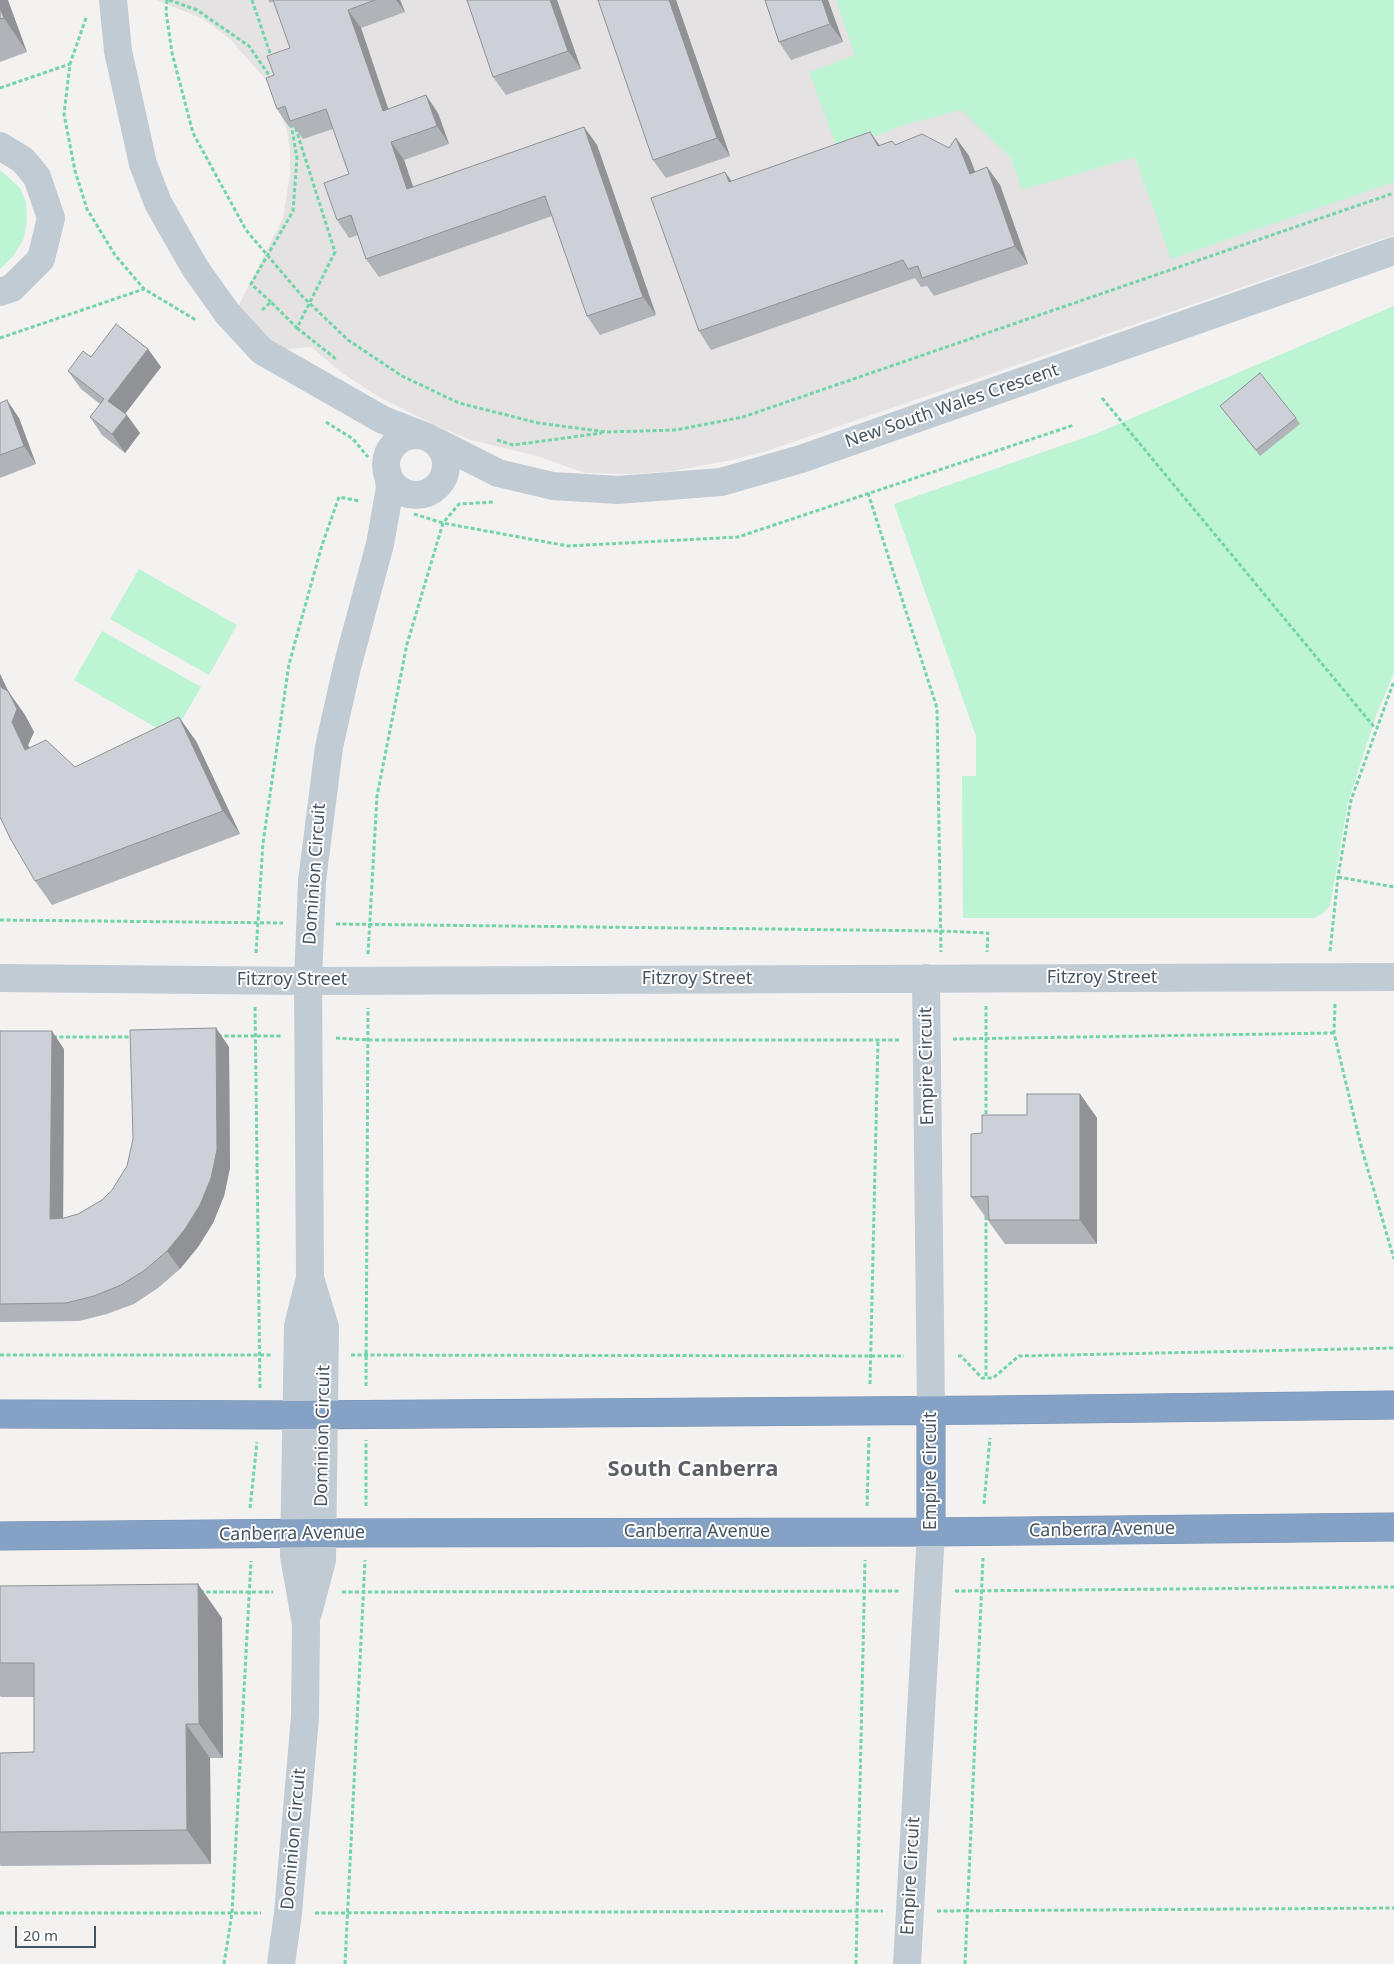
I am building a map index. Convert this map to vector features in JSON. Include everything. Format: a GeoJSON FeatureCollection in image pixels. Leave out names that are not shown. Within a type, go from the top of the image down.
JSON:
{"type":"FeatureCollection","features":[{"type":"Feature","properties":{"kind":"highway"},"geometry":{"type":"LineString","coordinates":[[0,1414],[931,1411],[1394,1405]]}},
{"type":"Feature","properties":{"kind":"highway","name":"Empire Circuit"},"geometry":{"type":"LineString","coordinates":[[931,1411],[931,1532]]}},
{"type":"Feature","properties":{"kind":"highway","name":"Canberra Avenue"},"geometry":{"type":"LineString","coordinates":[[0,1536],[322,1532],[931,1532],[1394,1527]]}},
{"type":"Feature","properties":{"kind":"street","name":"New South Wales Crescent"},"geometry":{"type":"LineString","coordinates":[[101,5],[118,51],[143,164],[158,203],[195,268],[227,313],[262,351],[383,420],[428,438],[503,475],[535,483],[582,489],[669,487],[721,482],[801,459],[1394,251]]}},
{"type":"Feature","properties":{"kind":"street"},"geometry":{"type":"LineString","coordinates":[[0,146],[23,160],[36,178],[51,218],[41,259],[12,288],[0,292]]}},
{"type":"Feature","properties":{"kind":"street"},"geometry":{"type":"LineString","coordinates":[[405,437],[428,438],[443,451],[446,464],[443,477],[432,490],[419,494],[406,492],[395,486],[380,469],[394,445],[405,437]]}},
{"type":"Feature","properties":{"kind":"street","name":"Dominion Circuit"},"geometry":{"type":"LineString","coordinates":[[281,1964],[288,1913],[305,1717],[306,1624],[294,1560],[298,1326],[310,1278],[308,980],[312,881],[329,747],[347,667],[374,566],[390,488],[380,469]]}},
{"type":"Feature","properties":{"kind":"street","name":"New South Wales Crescent"},"geometry":{"type":"LineString","coordinates":[[432,490],[450,480],[503,475]]}},
{"type":"Feature","properties":{"kind":"street","name":"Dominion Circuit"},"geometry":{"type":"LineString","coordinates":[[374,566],[405,511],[416,499],[432,490]]}},
{"type":"Feature","properties":{"kind":"street","name":"Fitzroy Street"},"geometry":{"type":"LineString","coordinates":[[0,978],[368,980],[1394,977]]}},
{"type":"Feature","properties":{"kind":"street","name":"Empire Circuit"},"geometry":{"type":"LineString","coordinates":[[931,1411],[927,1040],[934,978]]}},
{"type":"Feature","properties":{"kind":"street","name":"Dominion Circuit"},"geometry":{"type":"LineString","coordinates":[[306,1624],[322,1560],[325,1355],[325,1326],[310,1278]]}},
{"type":"Feature","properties":{"kind":"street","name":"Empire Circuit"},"geometry":{"type":"LineString","coordinates":[[907,1964],[926,1591],[931,1532]]}},
{"type":"Feature","properties":{"kind":"path"},"geometry":{"type":"LineString","coordinates":[[276,84],[249,46],[197,10],[168,0],[166,12],[172,53],[193,133],[246,230],[310,305],[371,357],[416,384],[459,403],[538,424],[606,432]]}},
{"type":"Feature","properties":{"kind":"path"},"geometry":{"type":"LineString","coordinates":[[252,0],[274,64]]}},
{"type":"Feature","properties":{"kind":"path"},"geometry":{"type":"LineString","coordinates":[[0,338],[144,289],[115,255],[84,201],[75,171],[64,114],[70,64],[101,5]]}},
{"type":"Feature","properties":{"kind":"path"},"geometry":{"type":"LineString","coordinates":[[0,88],[70,64]]}},
{"type":"Feature","properties":{"kind":"path"},"geometry":{"type":"LineString","coordinates":[[271,302],[251,284],[293,211],[297,158],[291,119],[335,252],[310,305]]}},
{"type":"Feature","properties":{"kind":"path"},"geometry":{"type":"LineString","coordinates":[[70,173],[75,171]]}},
{"type":"Feature","properties":{"kind":"path"},"geometry":{"type":"LineString","coordinates":[[494,439],[513,445],[606,432],[676,430],[743,417],[1394,193]]}},
{"type":"Feature","properties":{"kind":"path"},"geometry":{"type":"LineString","coordinates":[[79,203],[84,201]]}},
{"type":"Feature","properties":{"kind":"path"},"geometry":{"type":"LineString","coordinates":[[297,328],[339,362]]}},
{"type":"Feature","properties":{"kind":"path"},"geometry":{"type":"LineString","coordinates":[[1102,398],[1375,728]]}},
{"type":"Feature","properties":{"kind":"path"},"geometry":{"type":"LineString","coordinates":[[322,419],[353,439],[380,469]]}},
{"type":"Feature","properties":{"kind":"path"},"geometry":{"type":"LineString","coordinates":[[345,1964],[365,1592],[368,925],[377,796],[407,644],[443,522],[459,504],[503,502],[503,475],[513,445]]}},
{"type":"Feature","properties":{"kind":"path"},"geometry":{"type":"LineString","coordinates":[[868,494],[937,708],[940,930],[934,978]]}},
{"type":"Feature","properties":{"kind":"path"},"geometry":{"type":"LineString","coordinates":[[224,1964],[232,1913],[252,1534],[249,1515],[260,1414],[255,980],[263,843],[290,664],[322,545],[339,497]]}},
{"type":"Feature","properties":{"kind":"path"},"geometry":{"type":"LineString","coordinates":[[1338,877],[1394,887]]}},
{"type":"Feature","properties":{"kind":"path"},"geometry":{"type":"LineString","coordinates":[[0,920],[940,930],[988,933],[985,978],[986,1118]]}},
{"type":"Feature","properties":{"kind":"path"},"geometry":{"type":"LineString","coordinates":[[216,1036],[308,1036],[368,1040],[927,1040],[1334,1032]]}},
{"type":"Feature","properties":{"kind":"path"},"geometry":{"type":"LineString","coordinates":[[49,1037],[138,1037]]}},
{"type":"Feature","properties":{"kind":"path"},"geometry":{"type":"LineString","coordinates":[[856,1964],[878,1040]]}},
{"type":"Feature","properties":{"kind":"path"},"geometry":{"type":"LineString","coordinates":[[986,1208],[986,1378]]}},
{"type":"Feature","properties":{"kind":"path"},"geometry":{"type":"LineString","coordinates":[[325,1355],[961,1356],[982,1378],[993,1378],[1018,1356],[1394,1348]]}},
{"type":"Feature","properties":{"kind":"path"},"geometry":{"type":"LineString","coordinates":[[0,1355],[297,1355]]}},
{"type":"Feature","properties":{"kind":"path"},"geometry":{"type":"LineString","coordinates":[[984,1509],[993,1378]]}},
{"type":"Feature","properties":{"kind":"path"},"geometry":{"type":"LineString","coordinates":[[365,1592],[983,1592],[1394,1587]]}},
{"type":"Feature","properties":{"kind":"path"},"geometry":{"type":"LineString","coordinates":[[200,1592],[249,1592]]}},
{"type":"Feature","properties":{"kind":"path"},"geometry":{"type":"LineString","coordinates":[[965,1964],[983,1592]]}},
{"type":"Feature","properties":{"kind":"path"},"geometry":{"type":"LineString","coordinates":[[0,1913],[1394,1908]]}},
{"type":"Feature","properties":{"kind":"shaded area"},"geometry":{"type":"Polygon","coordinates":[[[157,0],[1394,0],[1394,235],[764,452],[673,471],[633,474],[585,473],[537,456],[471,440],[432,424],[374,394],[342,373],[311,347],[276,350],[237,309],[283,218],[290,173],[290,150],[286,128],[267,81],[230,39],[203,19],[157,0]]]}},
{"type":"Feature","properties":{"kind":"green space"},"geometry":{"type":"Polygon","coordinates":[[[836,0],[1394,0],[1394,182],[1171,259],[1135,157],[1022,190],[1011,158],[961,110],[907,124],[838,150],[809,72],[855,55],[836,0]]]}},
{"type":"Feature","properties":{"kind":"green space"},"geometry":{"type":"Polygon","coordinates":[[[0,170],[20,188],[26,202],[27,220],[24,238],[14,255],[0,269],[0,170]]]}},
{"type":"Feature","properties":{"kind":"green space"},"geometry":{"type":"Polygon","coordinates":[[[1394,306],[1394,673],[1376,716],[1348,802],[1330,906],[1322,914],[1314,918],[963,918],[962,776],[976,776],[976,736],[894,504],[1095,434],[1394,306]]]}},
{"type":"Feature","properties":{"kind":"green space"},"geometry":{"type":"Polygon","coordinates":[[[139,569],[237,625],[209,675],[110,619],[139,569]]]}},
{"type":"Feature","properties":{"kind":"green space"},"geometry":{"type":"Polygon","coordinates":[[[102,631],[201,687],[172,737],[74,680],[102,631]]]}},
{"type":"Feature","properties":{"kind":"building"},"geometry":{"type":"Polygon","coordinates":[[[273,0],[375,0],[348,10],[383,111],[426,95],[437,126],[391,142],[407,189],[584,127],[643,297],[587,316],[545,196],[366,259],[351,215],[337,220],[324,183],[349,174],[326,109],[290,121],[285,106],[277,109],[266,78],[274,75],[267,56],[290,48],[273,0]]]}},
{"type":"Feature","properties":{"kind":"building"},"geometry":{"type":"Polygon","coordinates":[[[467,0],[550,0],[568,51],[493,77],[467,0]]]}},
{"type":"Feature","properties":{"kind":"building"},"geometry":{"type":"Polygon","coordinates":[[[598,0],[669,0],[717,138],[653,160],[598,0]]]}},
{"type":"Feature","properties":{"kind":"building"},"geometry":{"type":"Polygon","coordinates":[[[765,0],[822,0],[830,24],[779,42],[765,0]]]}},
{"type":"Feature","properties":{"kind":"building"},"geometry":{"type":"Polygon","coordinates":[[[0,8],[4,18],[0,19],[0,8]]]}},
{"type":"Feature","properties":{"kind":"building"},"geometry":{"type":"Polygon","coordinates":[[[870,132],[878,146],[892,141],[895,145],[922,134],[949,148],[956,138],[970,174],[987,167],[1015,246],[922,278],[918,266],[908,269],[903,260],[699,331],[651,198],[725,172],[729,182],[870,132]]]}},
{"type":"Feature","properties":{"kind":"building"},"geometry":{"type":"Polygon","coordinates":[[[116,324],[148,349],[108,401],[127,415],[112,434],[90,417],[104,399],[68,371],[83,351],[91,357],[116,324]]]}},
{"type":"Feature","properties":{"kind":"building"},"geometry":{"type":"Polygon","coordinates":[[[1260,373],[1296,418],[1256,450],[1220,406],[1260,373]]]}},
{"type":"Feature","properties":{"kind":"building"},"geometry":{"type":"Polygon","coordinates":[[[7,400],[24,446],[0,455],[0,403],[7,400]]]}},
{"type":"Feature","properties":{"kind":"building"},"geometry":{"type":"Polygon","coordinates":[[[0,684],[2,688],[8,691],[17,709],[12,722],[25,750],[46,740],[75,767],[179,717],[223,811],[35,881],[0,817],[0,684]]]}},
{"type":"Feature","properties":{"kind":"building"},"geometry":{"type":"Polygon","coordinates":[[[216,1028],[217,1150],[211,1178],[200,1205],[185,1229],[167,1251],[145,1270],[121,1285],[94,1296],[66,1303],[0,1304],[0,1031],[52,1031],[50,1219],[78,1214],[102,1200],[112,1190],[127,1166],[133,1139],[130,1030],[216,1028]]]}},
{"type":"Feature","properties":{"kind":"building"},"geometry":{"type":"Polygon","coordinates":[[[1027,1094],[1080,1094],[1080,1220],[989,1220],[988,1196],[971,1197],[971,1134],[982,1133],[982,1115],[1027,1115],[1027,1094]]]}},
{"type":"Feature","properties":{"kind":"building"},"geometry":{"type":"Polygon","coordinates":[[[198,1584],[199,1724],[186,1724],[187,1830],[0,1832],[0,1753],[34,1752],[34,1663],[0,1663],[0,1586],[198,1584]]]}},
{"type":"Feature","properties":{"kind":"district","name":"South Canberra"},"geometry":{"type":"Point","coordinates":[693,1470]}}]}
